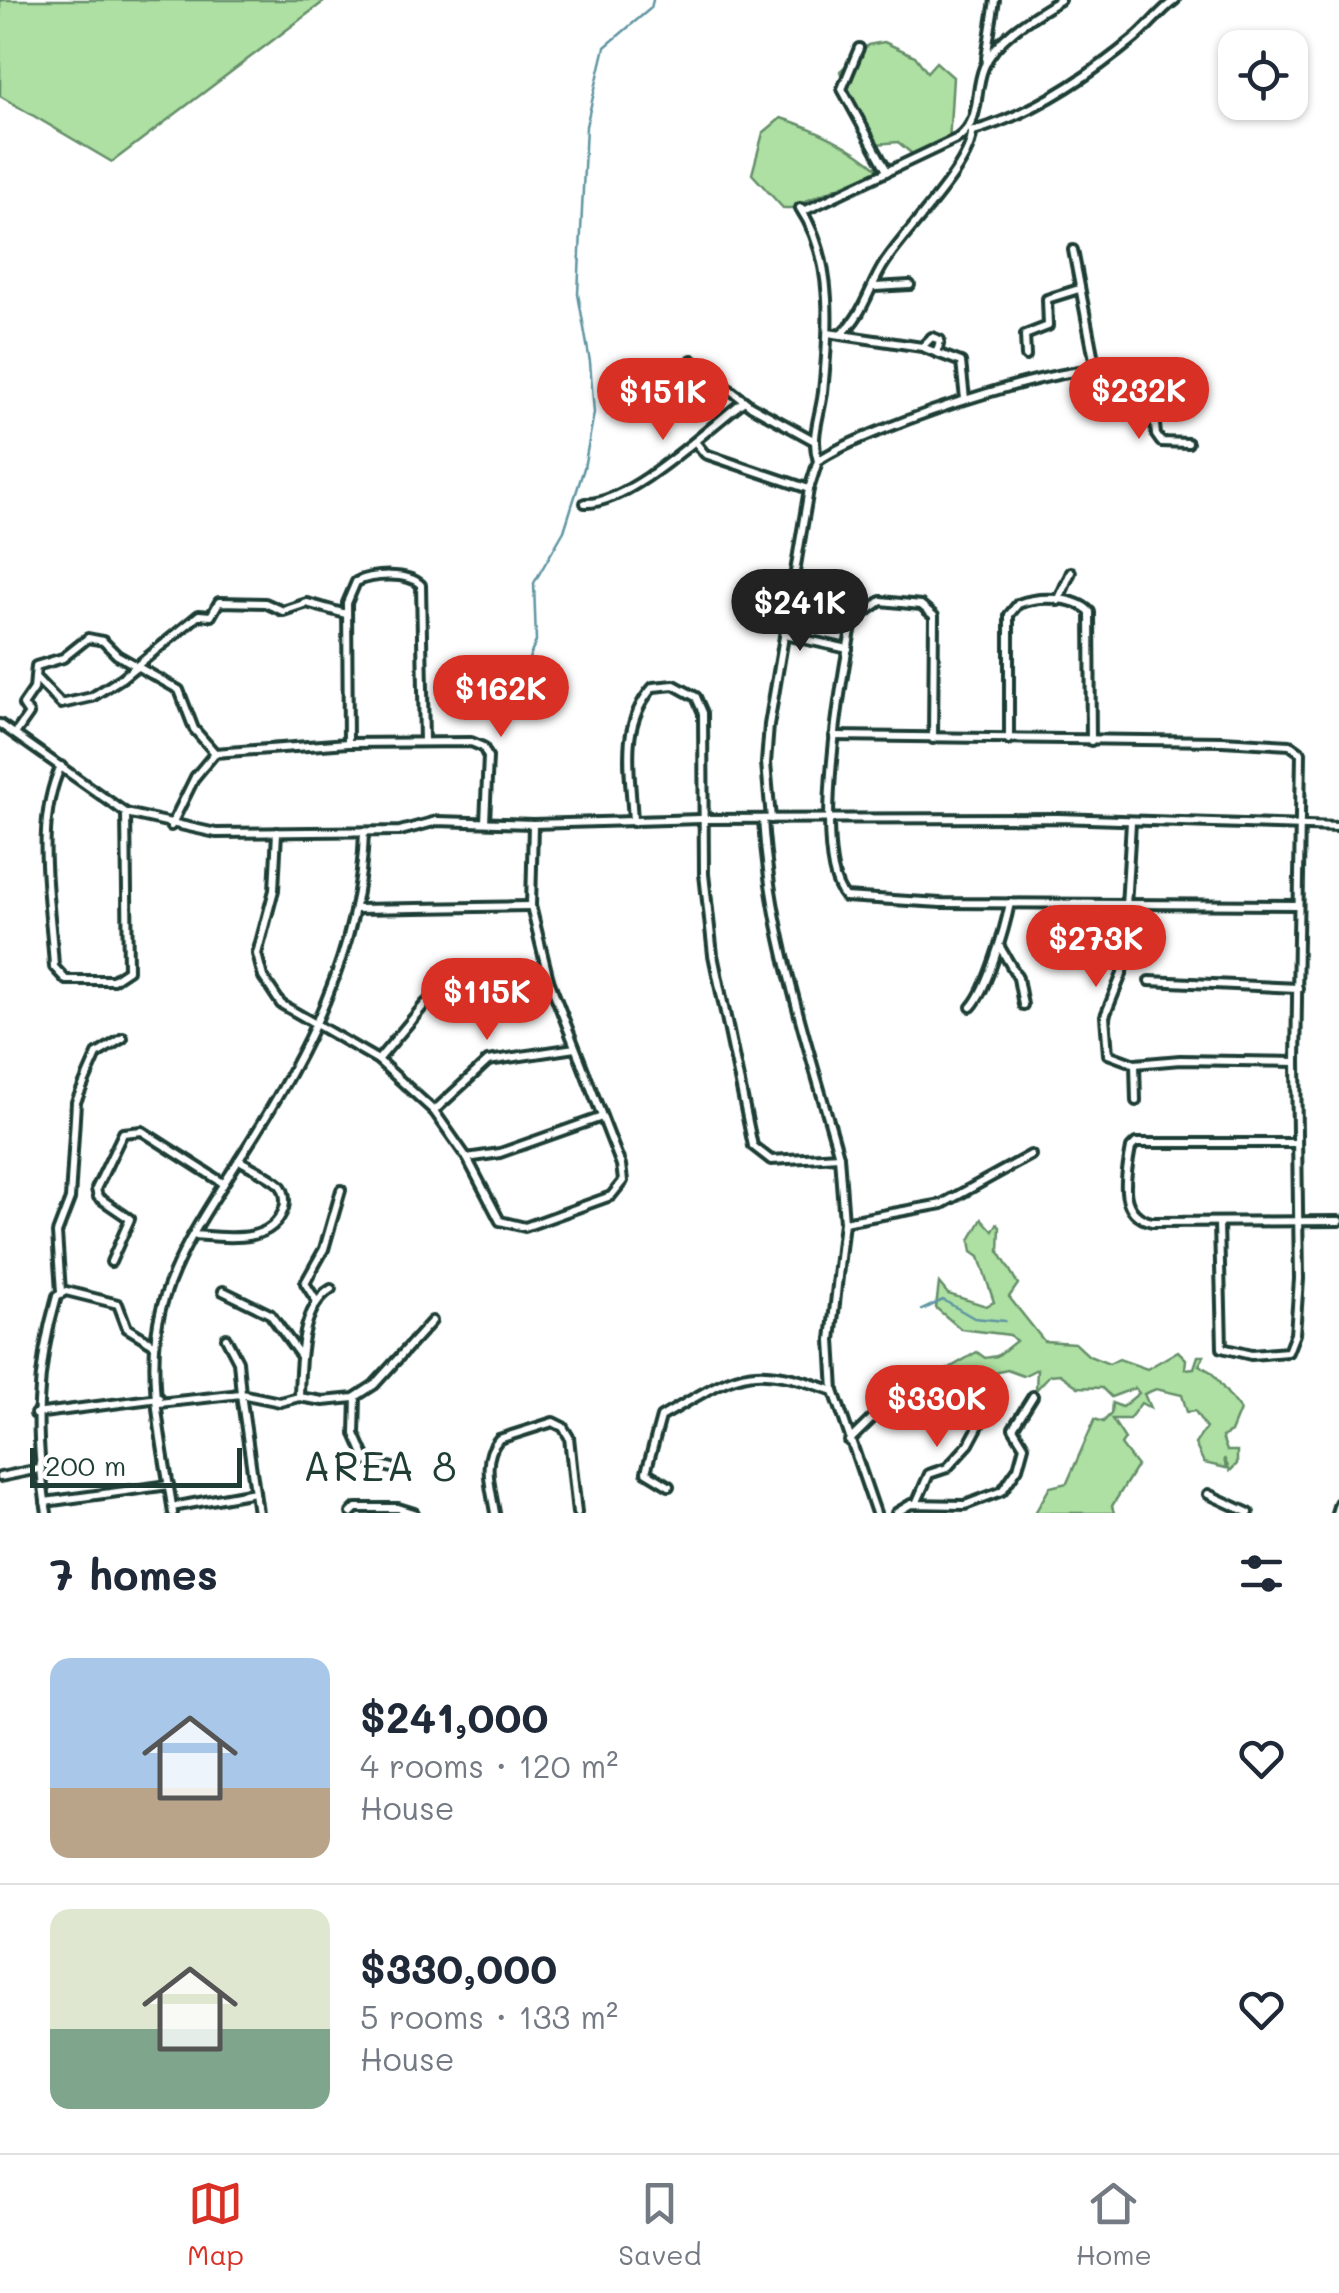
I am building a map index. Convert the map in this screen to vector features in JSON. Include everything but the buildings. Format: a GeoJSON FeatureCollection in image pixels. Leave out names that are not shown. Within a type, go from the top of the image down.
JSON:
{"type":"FeatureCollection","features":[{"type":"Feature","properties":{"kind":"street"},"geometry":{"type":"LineString","coordinates":[[842,334],[853,327],[884,263],[962,165],[973,144],[970,131],[986,64],[994,0]]}},
{"type":"Feature","properties":{"kind":"street"},"geometry":{"type":"LineString","coordinates":[[986,64],[1028,19],[1060,0]]}},
{"type":"Feature","properties":{"kind":"street"},"geometry":{"type":"LineString","coordinates":[[876,1513],[834,1391],[830,1340],[844,1222],[838,1156],[781,954],[767,888],[768,725],[809,489],[818,461],[813,440],[828,333],[818,242],[800,208],[806,210],[970,131],[1005,121],[1052,98],[1135,38],[1175,0]]}},
{"type":"Feature","properties":{"kind":"street"},"geometry":{"type":"LineString","coordinates":[[859,48],[842,89],[887,170]]}},
{"type":"Feature","properties":{"kind":"street"},"geometry":{"type":"LineString","coordinates":[[1073,250],[1096,370]]}},
{"type":"Feature","properties":{"kind":"street"},"geometry":{"type":"LineString","coordinates":[[875,287],[910,285]]}},
{"type":"Feature","properties":{"kind":"street"},"geometry":{"type":"LineString","coordinates":[[1026,356],[1025,335],[1048,326],[1047,299],[1079,289]]}},
{"type":"Feature","properties":{"kind":"street"},"geometry":{"type":"LineString","coordinates":[[828,333],[922,347],[961,362],[965,399]]}},
{"type":"Feature","properties":{"kind":"street"},"geometry":{"type":"LineString","coordinates":[[922,347],[932,337],[940,340],[937,352]]}},
{"type":"Feature","properties":{"kind":"street"},"geometry":{"type":"LineString","coordinates":[[692,360],[744,400],[813,440]]}},
{"type":"Feature","properties":{"kind":"street"},"geometry":{"type":"LineString","coordinates":[[818,461],[965,399],[1028,381],[1133,366],[1146,370],[1152,382],[1156,434],[1161,442],[1188,443]]}},
{"type":"Feature","properties":{"kind":"street"},"geometry":{"type":"LineString","coordinates":[[585,503],[602,504],[697,444],[744,400]]}},
{"type":"Feature","properties":{"kind":"street"},"geometry":{"type":"LineString","coordinates":[[697,444],[706,454],[809,489]]}},
{"type":"Feature","properties":{"kind":"street"},"geometry":{"type":"LineString","coordinates":[[1058,600],[1071,572]]}},
{"type":"Feature","properties":{"kind":"street"},"geometry":{"type":"LineString","coordinates":[[348,743],[346,614],[350,588],[362,578],[418,581],[423,604],[424,742]]}},
{"type":"Feature","properties":{"kind":"street"},"geometry":{"type":"LineString","coordinates":[[933,739],[932,612],[921,605],[881,600],[855,617],[834,736],[831,820],[836,884],[845,897],[1010,903],[1298,905]]}},
{"type":"Feature","properties":{"kind":"street"},"geometry":{"type":"LineString","coordinates":[[1009,740],[1009,615],[1027,600],[1058,600],[1084,606],[1090,612],[1091,741]]}},
{"type":"Feature","properties":{"kind":"street"},"geometry":{"type":"LineString","coordinates":[[36,678],[61,704],[92,697],[198,615],[212,616],[219,602],[265,603],[283,611],[307,603],[346,614]]}},
{"type":"Feature","properties":{"kind":"street"},"geometry":{"type":"LineString","coordinates":[[785,635],[848,649]]}},
{"type":"Feature","properties":{"kind":"street"},"geometry":{"type":"LineString","coordinates":[[15,734],[29,714],[23,706],[34,689],[36,666],[63,658],[88,638],[103,641],[179,690],[194,729],[215,753]]}},
{"type":"Feature","properties":{"kind":"street"},"geometry":{"type":"LineString","coordinates":[[633,822],[627,755],[630,730],[644,697],[660,684],[691,691],[701,704],[702,819],[713,956],[753,1146],[771,1160],[838,1156]]}},
{"type":"Feature","properties":{"kind":"street"},"geometry":{"type":"LineString","coordinates":[[0,724],[126,813],[216,833],[400,831],[437,821],[533,824],[702,819],[1303,823],[1339,827]]}},
{"type":"Feature","properties":{"kind":"street"},"geometry":{"type":"LineString","coordinates":[[834,736],[1290,745],[1302,759],[1296,1334],[1288,1352],[1280,1356],[1222,1348],[1220,1223]]}},
{"type":"Feature","properties":{"kind":"street"},"geometry":{"type":"LineString","coordinates":[[171,826],[194,778],[215,753],[424,742],[471,742],[487,751],[485,822]]}},
{"type":"Feature","properties":{"kind":"street"},"geometry":{"type":"LineString","coordinates":[[60,766],[48,801],[47,829],[54,966],[66,980],[113,980],[128,970],[126,813]]}},
{"type":"Feature","properties":{"kind":"street"},"geometry":{"type":"LineString","coordinates":[[1131,822],[1122,974],[1105,1016],[1108,1054],[1134,1064],[1180,1060],[1296,1062]]}},
{"type":"Feature","properties":{"kind":"street"},"geometry":{"type":"LineString","coordinates":[[277,832],[274,890],[258,965],[281,1004],[299,1018],[317,1023],[378,1060],[434,1110],[468,1158],[494,1216],[509,1226],[524,1227],[611,1196],[621,1188],[621,1165],[549,980],[531,906],[533,824]]}},
{"type":"Feature","properties":{"kind":"street"},"geometry":{"type":"LineString","coordinates":[[255,1492],[173,1510],[155,1345],[161,1309],[192,1236],[292,1075],[317,1023],[357,910],[364,832]]}},
{"type":"Feature","properties":{"kind":"street"},"geometry":{"type":"LineString","coordinates":[[971,1008],[979,999],[1000,946],[1010,903]]}},
{"type":"Feature","properties":{"kind":"street"},"geometry":{"type":"LineString","coordinates":[[357,910],[531,906]]}},
{"type":"Feature","properties":{"kind":"street"},"geometry":{"type":"LineString","coordinates":[[1000,946],[1018,978],[1022,1004]]}},
{"type":"Feature","properties":{"kind":"street"},"geometry":{"type":"LineString","coordinates":[[378,1060],[424,1004],[448,985],[549,980]]}},
{"type":"Feature","properties":{"kind":"street"},"geometry":{"type":"LineString","coordinates":[[1150,981],[1298,988]]}},
{"type":"Feature","properties":{"kind":"street"},"geometry":{"type":"LineString","coordinates":[[47,1513],[35,1414],[48,1325],[61,1292],[57,1233],[70,1199],[76,1102],[97,1054],[123,1038]]}},
{"type":"Feature","properties":{"kind":"street"},"geometry":{"type":"LineString","coordinates":[[434,1110],[483,1063],[575,1048]]}},
{"type":"Feature","properties":{"kind":"street"},"geometry":{"type":"LineString","coordinates":[[1134,1064],[1136,1101]]}},
{"type":"Feature","properties":{"kind":"street"},"geometry":{"type":"LineString","coordinates":[[468,1158],[500,1153],[602,1117]]}},
{"type":"Feature","properties":{"kind":"street"},"geometry":{"type":"LineString","coordinates":[[111,1262],[130,1220],[98,1197],[96,1190],[123,1133],[142,1131],[223,1183]]}},
{"type":"Feature","properties":{"kind":"street"},"geometry":{"type":"LineString","coordinates":[[1296,1143],[1142,1142],[1130,1148],[1126,1198],[1132,1213],[1152,1222],[1339,1221]]}},
{"type":"Feature","properties":{"kind":"street"},"geometry":{"type":"LineString","coordinates":[[844,1222],[942,1204],[1031,1155]]}},
{"type":"Feature","properties":{"kind":"street"},"geometry":{"type":"LineString","coordinates":[[192,1236],[251,1236],[274,1223],[282,1212],[285,1200],[280,1185],[239,1160]]}},
{"type":"Feature","properties":{"kind":"street"},"geometry":{"type":"LineString","coordinates":[[317,1302],[305,1283],[324,1249],[341,1190]]}},
{"type":"Feature","properties":{"kind":"street"},"geometry":{"type":"LineString","coordinates":[[299,1397],[301,1357],[317,1302],[331,1289]]}},
{"type":"Feature","properties":{"kind":"street"},"geometry":{"type":"LineString","coordinates":[[223,1291],[270,1314],[285,1328],[301,1357]]}},
{"type":"Feature","properties":{"kind":"street"},"geometry":{"type":"LineString","coordinates":[[61,1292],[118,1304],[127,1328],[155,1345]]}},
{"type":"Feature","properties":{"kind":"street"},"geometry":{"type":"LineString","coordinates":[[35,1414],[226,1392],[280,1402],[299,1397],[323,1402],[356,1397],[374,1385],[432,1321]]}},
{"type":"Feature","properties":{"kind":"street"},"geometry":{"type":"LineString","coordinates":[[226,1338],[238,1361],[258,1513]]}},
{"type":"Feature","properties":{"kind":"street"},"geometry":{"type":"LineString","coordinates":[[669,1486],[646,1472],[661,1417],[717,1385],[753,1372],[778,1372],[834,1391]]}},
{"type":"Feature","properties":{"kind":"street"},"geometry":{"type":"LineString","coordinates":[[849,1441],[889,1402],[890,1385]]}},
{"type":"Feature","properties":{"kind":"street"},"geometry":{"type":"LineString","coordinates":[[896,1513],[916,1504],[965,1505],[1002,1490],[1022,1459],[1024,1446],[1012,1428],[1032,1396]]}},
{"type":"Feature","properties":{"kind":"street"},"geometry":{"type":"LineString","coordinates":[[356,1397],[355,1434],[367,1462],[392,1468]]}},
{"type":"Feature","properties":{"kind":"street"},"geometry":{"type":"LineString","coordinates":[[916,1504],[929,1474],[946,1468],[979,1432],[990,1404]]}},
{"type":"Feature","properties":{"kind":"street"},"geometry":{"type":"LineString","coordinates":[[495,1513],[490,1451],[499,1439],[553,1422],[563,1427],[568,1437],[577,1513]]}},
{"type":"Feature","properties":{"kind":"street"},"geometry":{"type":"LineString","coordinates":[[0,1477],[39,1468]]}},
{"type":"Feature","properties":{"kind":"street"},"geometry":{"type":"LineString","coordinates":[[45,1502],[170,1485]]}},
{"type":"Feature","properties":{"kind":"street"},"geometry":{"type":"LineString","coordinates":[[1208,1494],[1249,1513]]}},
{"type":"Feature","properties":{"kind":"street"},"geometry":{"type":"LineString","coordinates":[[1336,1513],[1339,1503]]}},
{"type":"Feature","properties":{"kind":"street"},"geometry":{"type":"LineString","coordinates":[[351,1513],[356,1508],[398,1508],[414,1513]]}},
{"type":"Feature","properties":{"kind":"green space"},"geometry":{"type":"Polygon","coordinates":[[[0,0],[326,0],[112,162],[0,96],[0,0]]]}},
{"type":"Feature","properties":{"kind":"green space"},"geometry":{"type":"Polygon","coordinates":[[[884,42],[915,56],[927,72],[936,62],[953,77],[949,143],[916,157],[898,142],[877,144],[852,107],[840,71],[868,45],[884,42]]]}},
{"type":"Feature","properties":{"kind":"green space"},"geometry":{"type":"Polygon","coordinates":[[[781,118],[833,139],[879,170],[806,201],[800,208],[783,208],[752,174],[763,133],[781,118]]]}},
{"type":"Feature","properties":{"kind":"green space"},"geometry":{"type":"Polygon","coordinates":[[[982,1219],[993,1231],[997,1224],[1000,1227],[999,1252],[1018,1284],[1009,1297],[1044,1341],[1075,1343],[1089,1356],[1109,1364],[1119,1359],[1147,1369],[1178,1351],[1186,1359],[1185,1369],[1194,1368],[1198,1356],[1204,1356],[1199,1365],[1211,1372],[1240,1410],[1231,1432],[1222,1437],[1227,1451],[1237,1451],[1237,1464],[1230,1471],[1224,1458],[1226,1468],[1204,1463],[1195,1444],[1206,1428],[1195,1411],[1187,1412],[1182,1395],[1156,1389],[1144,1394],[1150,1408],[1141,1403],[1129,1419],[1112,1419],[1125,1439],[1121,1445],[1137,1466],[1112,1506],[1114,1513],[1035,1513],[1050,1487],[1067,1483],[1095,1419],[1103,1422],[1111,1414],[1112,1403],[1122,1407],[1139,1393],[1135,1388],[1111,1397],[1102,1388],[1078,1387],[1060,1374],[1050,1375],[1036,1390],[1037,1369],[1023,1376],[1007,1370],[986,1375],[960,1372],[935,1387],[926,1401],[915,1398],[917,1387],[977,1352],[985,1358],[997,1356],[1016,1341],[1010,1335],[961,1329],[936,1308],[939,1283],[948,1294],[986,1306],[994,1302],[970,1240],[982,1219]]]}},
{"type":"Feature","properties":{"kind":"waterway"},"geometry":{"type":"LineString","coordinates":[[544,718],[523,674],[536,641],[534,583],[564,531],[584,468],[594,413],[578,294],[586,126],[605,47],[651,8],[653,0]]}},
{"type":"Feature","properties":{"kind":"waterway"},"geometry":{"type":"LineString","coordinates":[[922,1310],[943,1300],[974,1318],[1005,1321]]}},
{"type":"Feature","properties":{"kind":"district","name":"AREA 8"},"geometry":{"type":"Point","coordinates":[381,1467]}}]}
